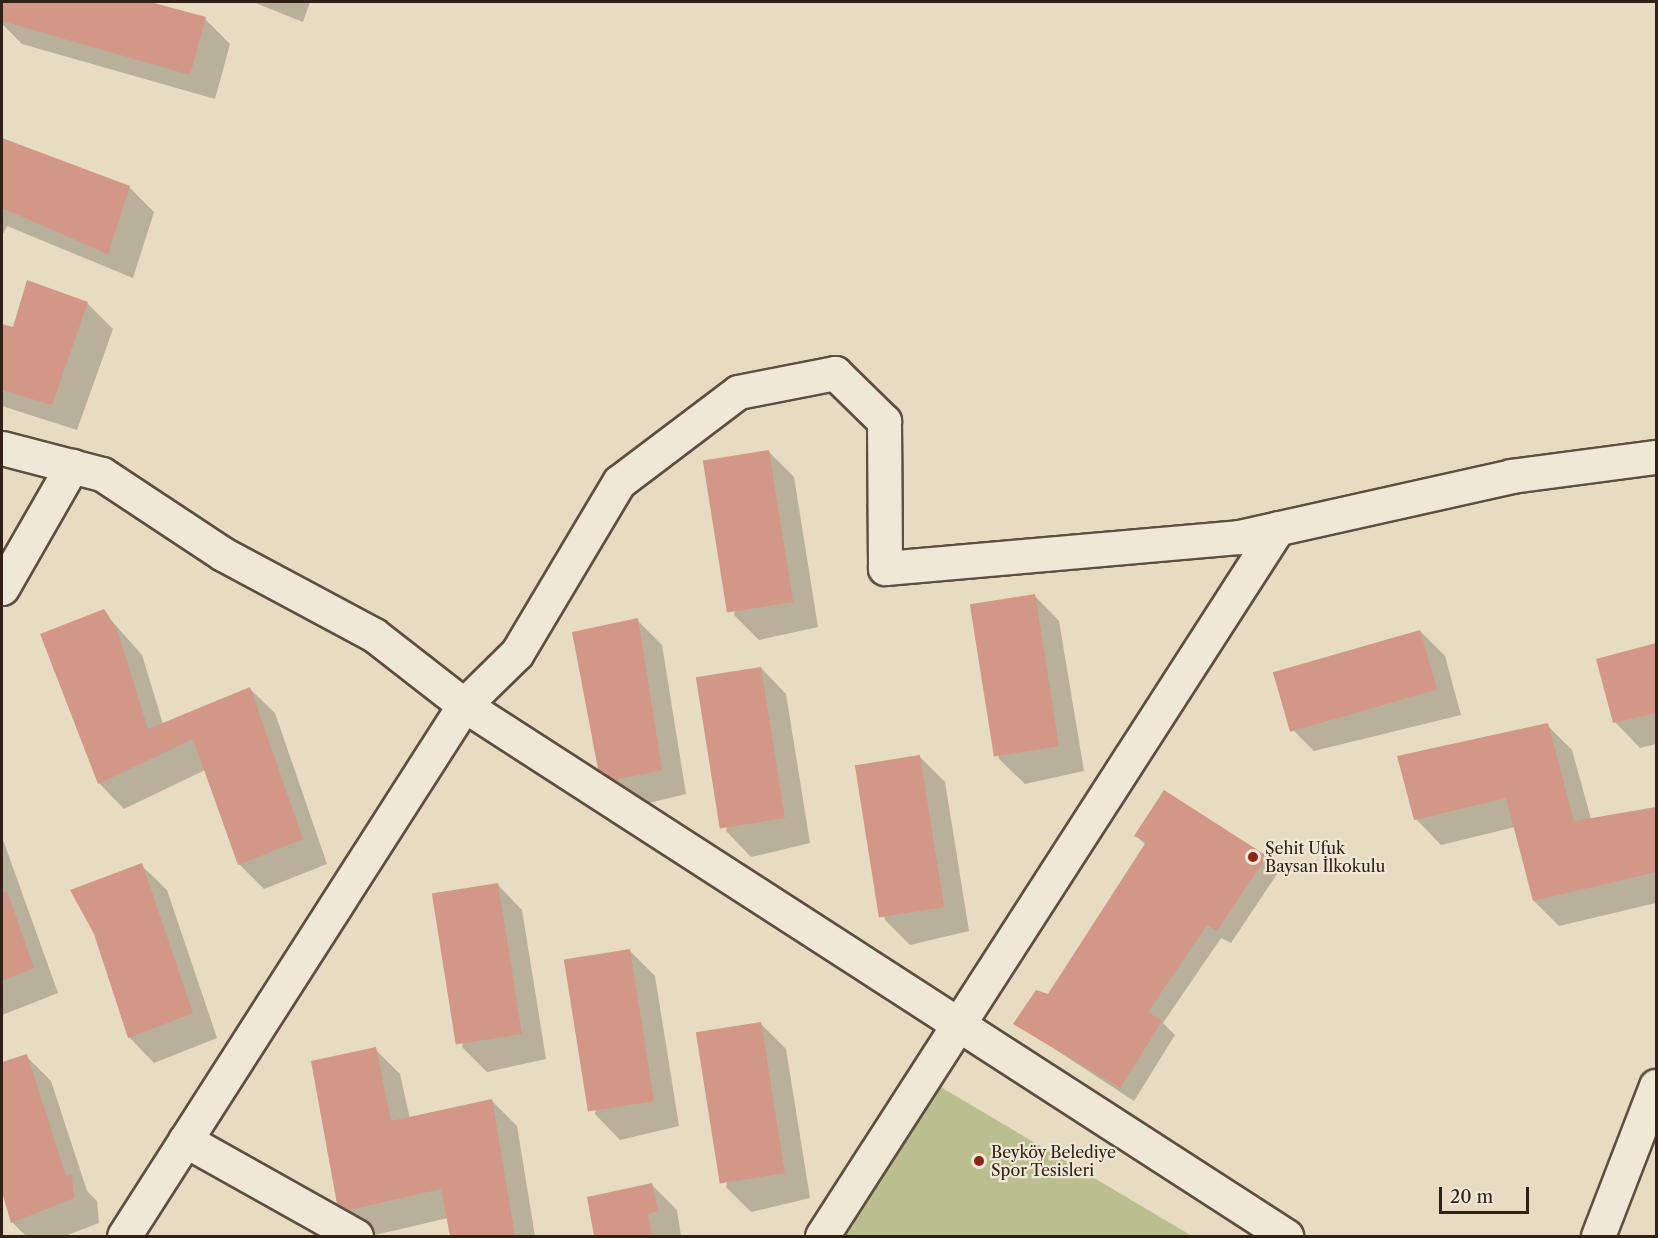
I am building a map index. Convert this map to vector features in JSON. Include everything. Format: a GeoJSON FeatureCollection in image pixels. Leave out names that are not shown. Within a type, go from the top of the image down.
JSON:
{"type":"FeatureCollection","features":[{"type":"Feature","properties":{"kind":"street"},"geometry":{"type":"LineString","coordinates":[[124,1236],[464,705],[517,654],[620,482],[738,392],[835,373],[884,421],[885,568],[1239,537],[1511,476],[1656,457]]}},
{"type":"Feature","properties":{"kind":"street"},"geometry":{"type":"LineString","coordinates":[[2,448],[102,474],[223,554],[374,635],[464,705],[1286,1236]]}},
{"type":"Feature","properties":{"kind":"street"},"geometry":{"type":"LineString","coordinates":[[2,588],[72,466]]}},
{"type":"Feature","properties":{"kind":"street"},"geometry":{"type":"LineString","coordinates":[[822,1236],[1278,528]]}},
{"type":"Feature","properties":{"kind":"street"},"geometry":{"type":"LineString","coordinates":[[1598,1236],[1656,1086]]}},
{"type":"Feature","properties":{"kind":"street"},"geometry":{"type":"LineString","coordinates":[[185,1140],[356,1236]]}},
{"type":"Feature","properties":{"kind":"green space","name":"Beyköy Belediye Spor Tesisleri"},"geometry":{"type":"Polygon","coordinates":[[[939,1086],[1192,1236],[845,1236],[939,1086]]]}},
{"type":"Feature","properties":{"kind":"building"},"geometry":{"type":"Polygon","coordinates":[[[2,2],[150,2],[206,17],[190,75],[2,21],[2,2]]]}},
{"type":"Feature","properties":{"kind":"building"},"geometry":{"type":"Polygon","coordinates":[[[2,138],[130,186],[108,254],[2,208],[2,138]]]}},
{"type":"Feature","properties":{"kind":"building"},"geometry":{"type":"Polygon","coordinates":[[[27,280],[88,302],[52,405],[2,390],[2,324],[13,327],[27,280]]]}},
{"type":"Feature","properties":{"kind":"building"},"geometry":{"type":"Polygon","coordinates":[[[769,450],[793,602],[727,613],[703,460],[769,450]]]}},
{"type":"Feature","properties":{"kind":"building"},"geometry":{"type":"Polygon","coordinates":[[[1035,594],[1059,746],[994,756],[970,604],[1035,594]]]}},
{"type":"Feature","properties":{"kind":"building"},"geometry":{"type":"Polygon","coordinates":[[[104,609],[117,629],[148,729],[250,687],[303,839],[238,865],[193,739],[98,784],[40,634],[104,609]]]}},
{"type":"Feature","properties":{"kind":"building"},"geometry":{"type":"Polygon","coordinates":[[[638,618],[662,770],[615,780],[598,769],[572,632],[638,618]]]}},
{"type":"Feature","properties":{"kind":"building"},"geometry":{"type":"Polygon","coordinates":[[[1420,630],[1437,690],[1290,732],[1273,672],[1420,630]]]}},
{"type":"Feature","properties":{"kind":"building"},"geometry":{"type":"Polygon","coordinates":[[[1656,643],[1656,713],[1613,723],[1596,659],[1656,643]]]}},
{"type":"Feature","properties":{"kind":"building"},"geometry":{"type":"Polygon","coordinates":[[[761,667],[785,818],[720,828],[696,677],[761,667]]]}},
{"type":"Feature","properties":{"kind":"building"},"geometry":{"type":"Polygon","coordinates":[[[1548,723],[1574,821],[1656,807],[1656,872],[1533,901],[1506,798],[1414,820],[1397,756],[1548,723]]]}},
{"type":"Feature","properties":{"kind":"building"},"geometry":{"type":"Polygon","coordinates":[[[920,755],[944,907],[879,917],[855,765],[920,755]]]}},
{"type":"Feature","properties":{"kind":"building"},"geometry":{"type":"Polygon","coordinates":[[[1164,790],[1267,856],[1217,931],[1207,925],[1148,1012],[1162,1021],[1120,1088],[1013,1024],[1036,990],[1048,994],[1146,842],[1134,836],[1164,790]]]}},
{"type":"Feature","properties":{"kind":"building"},"geometry":{"type":"Polygon","coordinates":[[[142,863],[193,1013],[128,1038],[94,934],[70,890],[142,863]]]}},
{"type":"Feature","properties":{"kind":"building"},"geometry":{"type":"Polygon","coordinates":[[[498,883],[522,1034],[456,1045],[432,893],[498,883]]]}},
{"type":"Feature","properties":{"kind":"building"},"geometry":{"type":"Polygon","coordinates":[[[7,891],[34,968],[2,981],[2,892],[7,891]]]}},
{"type":"Feature","properties":{"kind":"building"},"geometry":{"type":"Polygon","coordinates":[[[630,949],[654,1101],[588,1112],[564,959],[630,949]]]}},
{"type":"Feature","properties":{"kind":"building"},"geometry":{"type":"Polygon","coordinates":[[[761,1022],[785,1173],[720,1183],[696,1032],[761,1022]]]}},
{"type":"Feature","properties":{"kind":"building"},"geometry":{"type":"Polygon","coordinates":[[[376,1047],[391,1121],[492,1099],[515,1236],[450,1236],[441,1189],[349,1210],[337,1204],[311,1061],[376,1047]]]}},
{"type":"Feature","properties":{"kind":"building"},"geometry":{"type":"Polygon","coordinates":[[[27,1054],[66,1176],[72,1174],[74,1198],[11,1223],[2,1192],[2,1062],[27,1054]]]}},
{"type":"Feature","properties":{"kind":"building"},"geometry":{"type":"Polygon","coordinates":[[[652,1183],[658,1211],[648,1214],[652,1236],[594,1236],[587,1197],[652,1183]]]}},
{"type":"Feature","properties":{"kind":"place","name":"Şehit Ufuk Baysan İlkokulu"},"geometry":{"type":"Point","coordinates":[1253,857]}},
{"type":"Feature","properties":{"kind":"place","name":"Beyköy Belediye Spor Tesisleri"},"geometry":{"type":"Point","coordinates":[979,1161]}}]}
